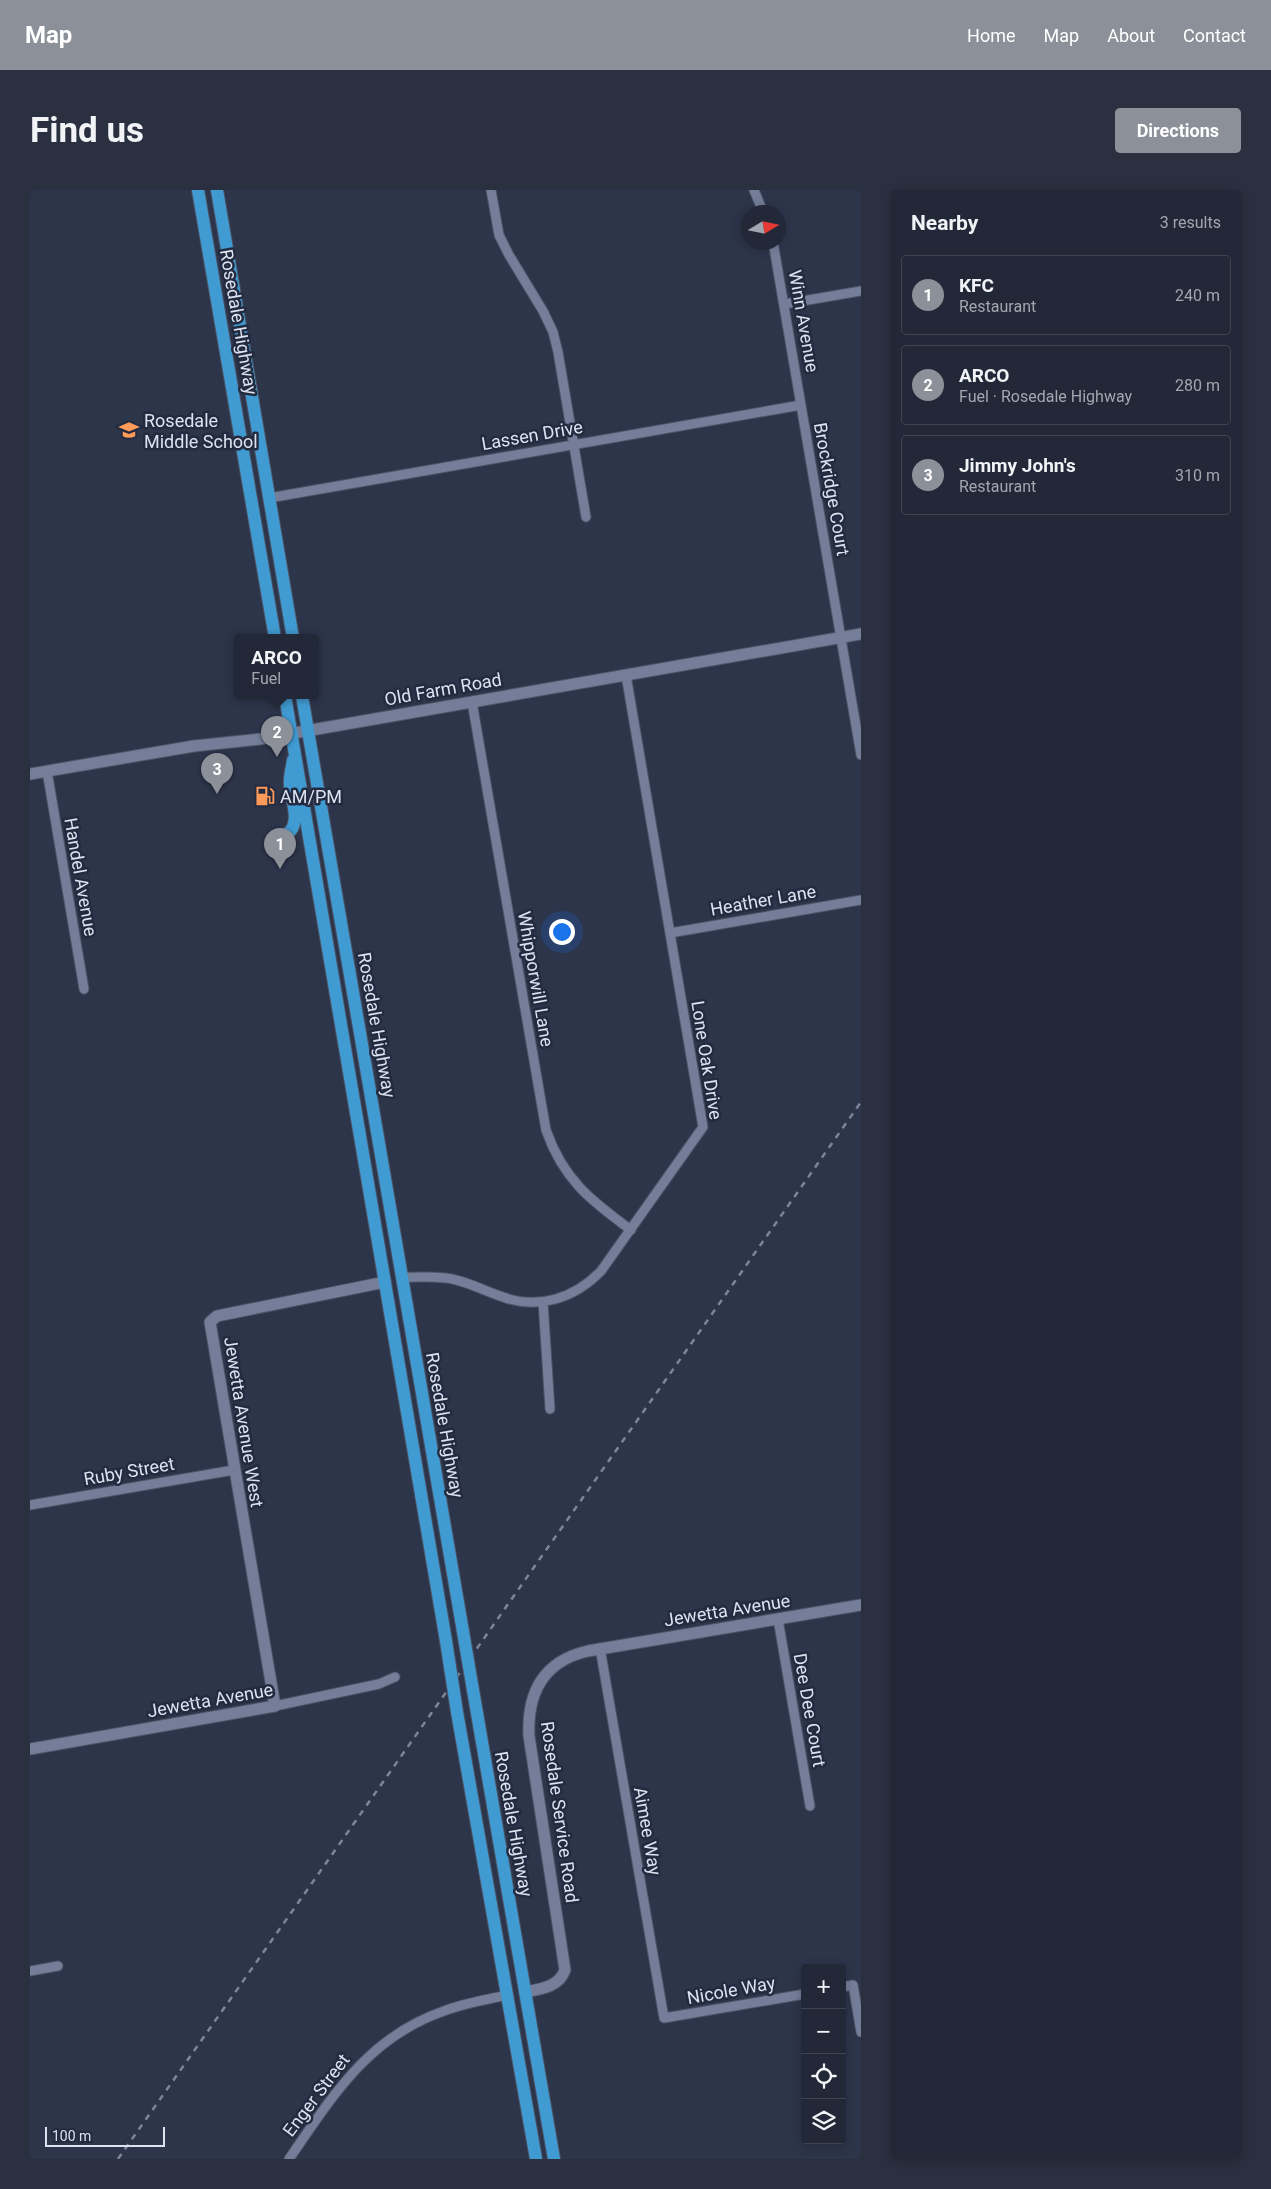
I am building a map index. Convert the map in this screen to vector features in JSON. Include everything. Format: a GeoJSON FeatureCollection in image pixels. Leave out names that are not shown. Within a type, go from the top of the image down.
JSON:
{"type":"FeatureCollection","features":[{"type":"Feature","properties":{"kind":"main road","name":"Rosedale Highway"},"geometry":{"type":"LineString","coordinates":[[198,190],[274,634]]}},
{"type":"Feature","properties":{"kind":"main road","name":"Rosedale Highway"},"geometry":{"type":"LineString","coordinates":[[217,190],[292,634]]}},
{"type":"Feature","properties":{"kind":"main road"},"geometry":{"type":"LineString","coordinates":[[250,490],[257,494],[261,501],[270,546],[283,579]]}},
{"type":"Feature","properties":{"kind":"main road","name":"Rosedale Highway"},"geometry":{"type":"LineString","coordinates":[[285,699],[476,1819],[536,2159]]}},
{"type":"Feature","properties":{"kind":"main road","name":"Rosedale Highway"},"geometry":{"type":"LineString","coordinates":[[303,699],[554,2159]]}},
{"type":"Feature","properties":{"kind":"main road"},"geometry":{"type":"LineString","coordinates":[[287,834],[293,830],[296,823],[289,782],[295,753]]}},
{"type":"Feature","properties":{"kind":"main road"},"geometry":{"type":"LineString","coordinates":[[320,901],[330,912],[335,928],[348,1001],[359,1025]]}},
{"type":"Feature","properties":{"kind":"main road"},"geometry":{"type":"LineString","coordinates":[[365,1161],[375,1184],[389,1266],[392,1272],[402,1277]]}},
{"type":"Feature","properties":{"kind":"main road"},"geometry":{"type":"LineString","coordinates":[[385,1282],[393,1285],[397,1293],[422,1435],[435,1474]]}},
{"type":"Feature","properties":{"kind":"main road"},"geometry":{"type":"LineString","coordinates":[[476,1819],[490,1851],[511,1976],[519,1990],[525,1992]]}},
{"type":"Feature","properties":{"kind":"main road"},"geometry":{"type":"LineString","coordinates":[[507,1995],[515,1998],[520,2006],[535,2085],[544,2102]]}},
{"type":"Feature","properties":{"kind":"street"},"geometry":{"type":"LineString","coordinates":[[491,190],[499,235],[543,311],[558,352],[586,516]]}},
{"type":"Feature","properties":{"kind":"street"},"geometry":{"type":"LineString","coordinates":[[754,190],[761,205]]}},
{"type":"Feature","properties":{"kind":"street","name":"Winn Avenue"},"geometry":{"type":"LineString","coordinates":[[775,250],[801,405]]}},
{"type":"Feature","properties":{"kind":"street"},"geometry":{"type":"LineString","coordinates":[[785,304],[861,291]]}},
{"type":"Feature","properties":{"kind":"street","name":"Lassen Drive"},"geometry":{"type":"LineString","coordinates":[[269,498],[801,405]]}},
{"type":"Feature","properties":{"kind":"street","name":"Brockridge Court"},"geometry":{"type":"LineString","coordinates":[[801,405],[861,755]]}},
{"type":"Feature","properties":{"kind":"street","name":"Old Farm Road"},"geometry":{"type":"LineString","coordinates":[[30,774],[194,746],[291,733],[861,634]]}},
{"type":"Feature","properties":{"kind":"street","name":"Lone Oak Drive"},"geometry":{"type":"LineString","coordinates":[[402,1277],[454,1279],[514,1301],[544,1302],[568,1295],[592,1280],[607,1264],[703,1127],[626,675]]}},
{"type":"Feature","properties":{"kind":"street","name":"Whipporwill Lane"},"geometry":{"type":"LineString","coordinates":[[472,702],[546,1130],[561,1165],[572,1181],[595,1204],[631,1230]]}},
{"type":"Feature","properties":{"kind":"street","name":"Handel Avenue"},"geometry":{"type":"LineString","coordinates":[[46,771],[84,990]]}},
{"type":"Feature","properties":{"kind":"street","name":"Heather Lane"},"geometry":{"type":"LineString","coordinates":[[670,933],[861,900]]}},
{"type":"Feature","properties":{"kind":"street","name":"Jewetta Avenue West"},"geometry":{"type":"LineString","coordinates":[[275,1706],[210,1322],[217,1316],[385,1282]]}},
{"type":"Feature","properties":{"kind":"street"},"geometry":{"type":"LineString","coordinates":[[544,1302],[550,1409]]}},
{"type":"Feature","properties":{"kind":"street","name":"Ruby Street"},"geometry":{"type":"LineString","coordinates":[[30,1505],[234,1470]]}},
{"type":"Feature","properties":{"kind":"street","name":"Jewetta Avenue"},"geometry":{"type":"LineString","coordinates":[[600,1648],[861,1605]]}},
{"type":"Feature","properties":{"kind":"street","name":"Dee Dee Court"},"geometry":{"type":"LineString","coordinates":[[778,1620],[810,1806]]}},
{"type":"Feature","properties":{"kind":"street","name":"Rosedale Service Road"},"geometry":{"type":"LineString","coordinates":[[525,1992],[556,1983],[561,1978],[565,1966],[529,1736],[529,1710],[539,1684],[552,1668],[578,1653],[600,1648]]}},
{"type":"Feature","properties":{"kind":"street","name":"Aimee Way"},"geometry":{"type":"LineString","coordinates":[[600,1648],[664,2018]]}},
{"type":"Feature","properties":{"kind":"street","name":"Jewetta Avenue"},"geometry":{"type":"LineString","coordinates":[[30,1749],[275,1706],[379,1684],[395,1676]]}},
{"type":"Feature","properties":{"kind":"street"},"geometry":{"type":"LineString","coordinates":[[30,1971],[58,1966]]}},
{"type":"Feature","properties":{"kind":"street"},"geometry":{"type":"LineString","coordinates":[[846,1987],[853,1986],[861,2032]]}},
{"type":"Feature","properties":{"kind":"street","name":"Enger Street"},"geometry":{"type":"LineString","coordinates":[[289,2159],[341,2084],[357,2066],[387,2040],[421,2020],[443,2011],[507,1995]]}},
{"type":"Feature","properties":{"kind":"street","name":"Nicole Way"},"geometry":{"type":"LineString","coordinates":[[664,2018],[801,1995]]}},
{"type":"Feature","properties":{"kind":"railway"},"geometry":{"type":"LineString","coordinates":[[118,2159],[861,1102]]}},
{"type":"Feature","properties":{"kind":"place","name":"Rosedale Middle School"},"geometry":{"type":"Point","coordinates":[129,430]}},
{"type":"Feature","properties":{"kind":"place","name":"ARCO"},"geometry":{"type":"Point","coordinates":[277,757]}},
{"type":"Feature","properties":{"kind":"place","name":"Jimmy John's"},"geometry":{"type":"Point","coordinates":[217,794]}},
{"type":"Feature","properties":{"kind":"place","name":"AM/PM"},"geometry":{"type":"Point","coordinates":[265,796]}},
{"type":"Feature","properties":{"kind":"place","name":"KFC"},"geometry":{"type":"Point","coordinates":[280,869]}}]}
